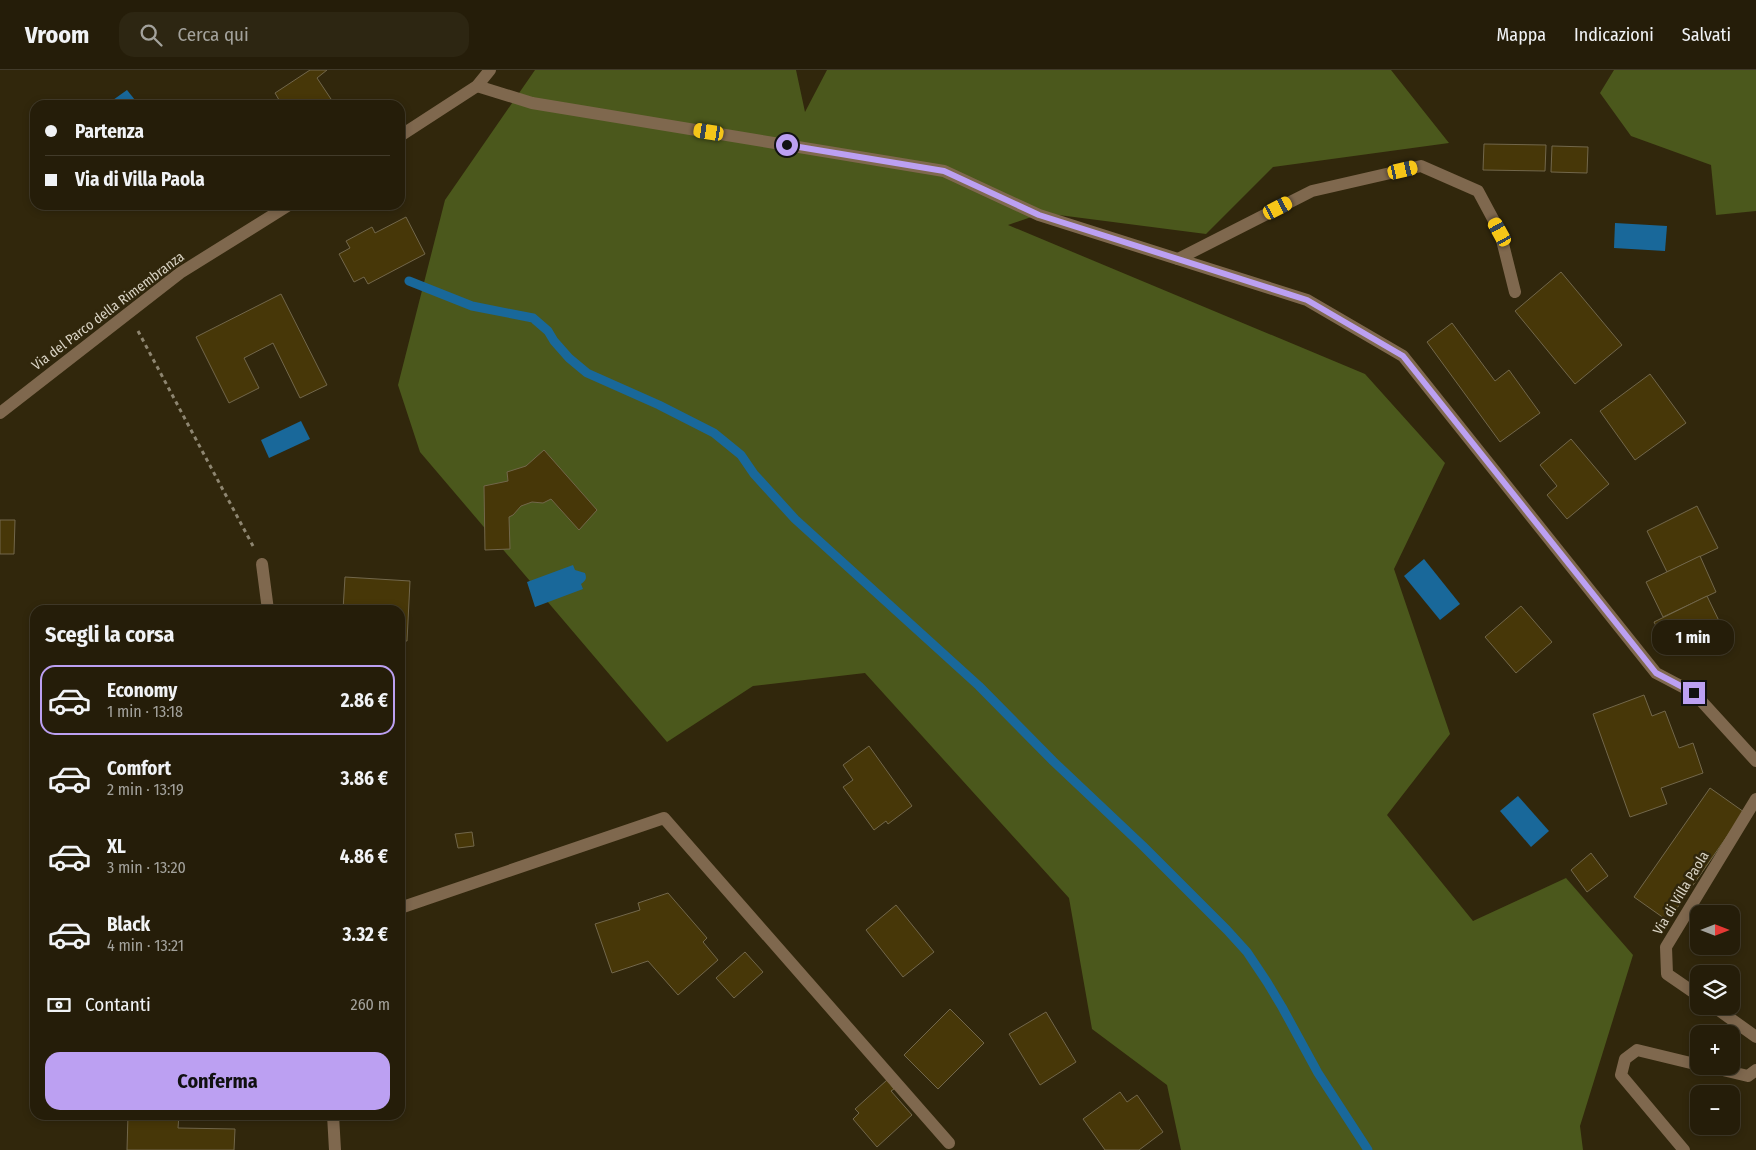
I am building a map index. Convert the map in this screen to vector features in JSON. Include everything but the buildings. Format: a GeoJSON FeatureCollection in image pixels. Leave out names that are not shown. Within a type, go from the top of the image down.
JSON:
{"type":"FeatureCollection","features":[{"type":"Feature","properties":{"kind":"street"},"geometry":{"type":"LineString","coordinates":[[405,133],[477,86],[490,70]]}},
{"type":"Feature","properties":{"kind":"street"},"geometry":{"type":"LineString","coordinates":[[477,86],[532,102],[944,171],[1039,215],[1307,300],[1403,356],[1656,673],[1694,693],[1756,760]]}},
{"type":"Feature","properties":{"kind":"street"},"geometry":{"type":"LineString","coordinates":[[1178,259],[1312,191],[1421,166],[1478,191],[1500,232],[1515,292]]}},
{"type":"Feature","properties":{"kind":"street","name":"Via del Parco della Rimembranza"},"geometry":{"type":"LineString","coordinates":[[0,413],[180,273],[281,210]]}},
{"type":"Feature","properties":{"kind":"street"},"geometry":{"type":"LineString","coordinates":[[262,564],[267,605]]}},
{"type":"Feature","properties":{"kind":"street","name":"Via di Villa Paola"},"geometry":{"type":"LineString","coordinates":[[1690,990],[1667,974],[1666,947],[1756,799]]}},
{"type":"Feature","properties":{"kind":"street"},"geometry":{"type":"LineString","coordinates":[[405,906],[664,818],[949,1143]]}},
{"type":"Feature","properties":{"kind":"street"},"geometry":{"type":"LineString","coordinates":[[1725,1015],[1756,1037]]}},
{"type":"Feature","properties":{"kind":"street"},"geometry":{"type":"LineString","coordinates":[[1684,1150],[1621,1074],[1625,1059],[1637,1050],[1690,1063]]}},
{"type":"Feature","properties":{"kind":"street"},"geometry":{"type":"LineString","coordinates":[[1740,1074],[1748,1076],[1756,1070]]}},
{"type":"Feature","properties":{"kind":"street"},"geometry":{"type":"LineString","coordinates":[[333,1120],[335,1150]]}},
{"type":"Feature","properties":{"kind":"path"},"geometry":{"type":"LineString","coordinates":[[128,313],[262,564]]}},
{"type":"Feature","properties":{"kind":"green space"},"geometry":{"type":"Polygon","coordinates":[[[535,70],[796,70],[805,112],[827,70],[1391,70],[1449,143],[1273,167],[1206,234],[1043,213],[1008,225],[1365,374],[1445,463],[1394,569],[1450,734],[1387,815],[1473,921],[1566,878],[1633,955],[1580,1126],[1583,1150],[1181,1150],[1167,1085],[1092,1029],[1069,898],[865,673],[753,686],[667,742],[420,452],[398,385],[445,200],[535,70]]]}},
{"type":"Feature","properties":{"kind":"green space"},"geometry":{"type":"Polygon","coordinates":[[[1614,70],[1756,70],[1756,211],[1716,215],[1711,165],[1631,136],[1600,93],[1614,70]]]}},
{"type":"Feature","properties":{"kind":"water"},"geometry":{"type":"Polygon","coordinates":[[[127,90],[135,100],[113,100],[127,90]]]}},
{"type":"Feature","properties":{"kind":"water"},"geometry":{"type":"Polygon","coordinates":[[[1615,223],[1667,226],[1665,251],[1614,248],[1615,223]]]}},
{"type":"Feature","properties":{"kind":"water"},"geometry":{"type":"Polygon","coordinates":[[[301,421],[310,439],[269,458],[261,440],[301,421]]]}},
{"type":"Feature","properties":{"kind":"water"},"geometry":{"type":"Polygon","coordinates":[[[1424,559],[1460,604],[1440,620],[1404,576],[1424,559]]]}},
{"type":"Feature","properties":{"kind":"water"},"geometry":{"type":"Polygon","coordinates":[[[573,565],[575,570],[585,573],[586,579],[581,584],[583,589],[535,607],[527,582],[573,565]]]}},
{"type":"Feature","properties":{"kind":"water"},"geometry":{"type":"Polygon","coordinates":[[[1518,796],[1549,831],[1531,847],[1500,811],[1518,796]]]}},
{"type":"Feature","properties":{"kind":"waterway"},"geometry":{"type":"LineString","coordinates":[[409,281],[472,306],[533,318],[548,331],[569,358],[587,373],[659,405],[714,433],[741,455],[754,474],[795,519],[979,686],[1053,761],[1143,846],[1247,952],[1282,1007],[1318,1073],[1368,1150]]}},
{"type":"Feature","properties":{"kind":"route"},"geometry":{"type":"LineString","coordinates":[[787,145],[944,171],[1039,215],[1307,300],[1403,356],[1656,673],[1694,693]]}}]}
